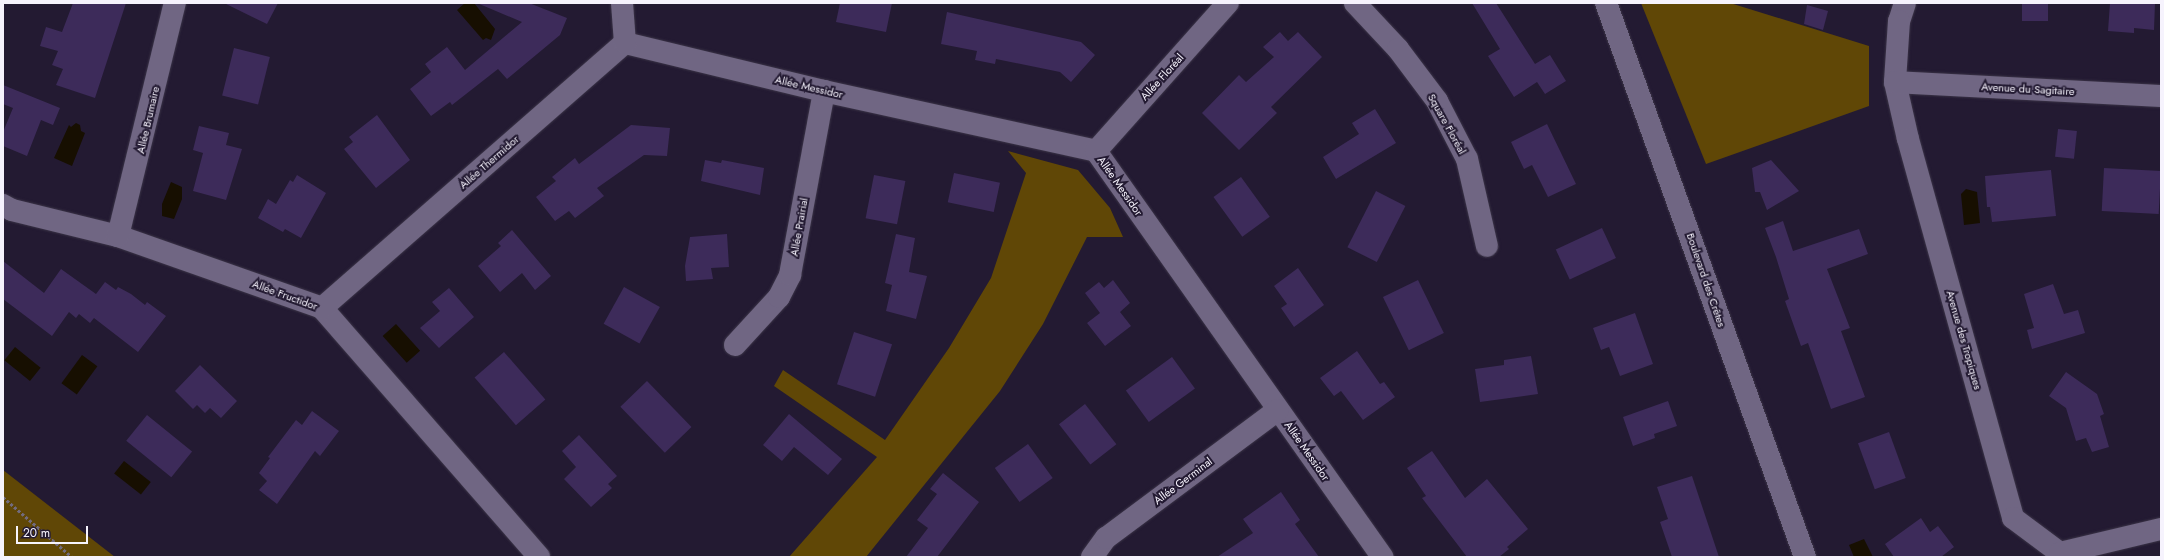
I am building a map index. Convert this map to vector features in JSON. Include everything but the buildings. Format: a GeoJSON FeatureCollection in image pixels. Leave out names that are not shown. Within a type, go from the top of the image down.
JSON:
{"type":"FeatureCollection","features":[{"type":"Feature","properties":{"kind":"street","name":"Allée Brumaire"},"geometry":{"type":"LineString","coordinates":[[118,236],[175,3]]}},
{"type":"Feature","properties":{"kind":"street"},"geometry":{"type":"LineString","coordinates":[[622,3],[625,43]]}},
{"type":"Feature","properties":{"kind":"street","name":"Allée Floréal"},"geometry":{"type":"LineString","coordinates":[[1096,151],[1228,3]]}},
{"type":"Feature","properties":{"kind":"street","name":"Square Floréal"},"geometry":{"type":"LineString","coordinates":[[1355,3],[1398,49],[1437,101],[1467,160],[1487,246]]}},
{"type":"Feature","properties":{"kind":"street","name":"Boulevard des Crêtes"},"geometry":{"type":"LineString","coordinates":[[1606,3],[1612,11],[1805,557]]}},
{"type":"Feature","properties":{"kind":"street","name":"Avenue des Tropiques"},"geometry":{"type":"LineString","coordinates":[[1905,3],[1899,21],[1895,82],[1908,139],[2013,518],[2060,553],[2161,529]]}},
{"type":"Feature","properties":{"kind":"street","name":"Allée Messidor"},"geometry":{"type":"LineString","coordinates":[[625,43],[824,91],[1096,151],[1382,557]]}},
{"type":"Feature","properties":{"kind":"street","name":"Allée Thermidor"},"geometry":{"type":"LineString","coordinates":[[322,308],[625,43]]}},
{"type":"Feature","properties":{"kind":"street","name":"Avenue du Sagitaire"},"geometry":{"type":"LineString","coordinates":[[1895,82],[2161,96]]}},
{"type":"Feature","properties":{"kind":"street","name":"Allée Prairial"},"geometry":{"type":"LineString","coordinates":[[735,345],[779,297],[790,275],[824,91]]}},
{"type":"Feature","properties":{"kind":"street","name":"Allée Fructidor"},"geometry":{"type":"LineString","coordinates":[[3,205],[12,210],[118,236],[322,308],[539,557]]}},
{"type":"Feature","properties":{"kind":"street","name":"Allée Germinal"},"geometry":{"type":"LineString","coordinates":[[1092,557],[1106,538],[1278,410]]}},
{"type":"Feature","properties":{"kind":"path"},"geometry":{"type":"LineString","coordinates":[[3,497],[72,557]]}},
{"type":"Feature","properties":{"kind":"shaded area"},"geometry":{"type":"Polygon","coordinates":[[[465,3],[474,3],[495,29],[491,40],[486,38],[483,40],[457,10],[465,3]]]}},
{"type":"Feature","properties":{"kind":"shaded area"},"geometry":{"type":"Polygon","coordinates":[[[1641,3],[1730,3],[1869,46],[1869,106],[1706,164],[1641,3]]]}},
{"type":"Feature","properties":{"kind":"shaded area"},"geometry":{"type":"Polygon","coordinates":[[[76,123],[80,125],[81,131],[85,133],[72,166],[54,158],[69,125],[71,127],[76,123]]]}},
{"type":"Feature","properties":{"kind":"shaded area"},"geometry":{"type":"Polygon","coordinates":[[[1008,151],[1078,170],[1110,208],[1123,237],[1087,237],[1043,324],[1000,391],[866,557],[789,557],[877,457],[774,386],[783,370],[885,440],[949,348],[991,278],[1026,173],[1008,151]]]}},
{"type":"Feature","properties":{"kind":"shaded area"},"geometry":{"type":"Polygon","coordinates":[[[171,182],[182,187],[182,199],[174,219],[162,216],[162,204],[171,182]]]}},
{"type":"Feature","properties":{"kind":"shaded area"},"geometry":{"type":"Polygon","coordinates":[[[1966,189],[1977,192],[1980,223],[1964,225],[1961,194],[1966,189]]]}},
{"type":"Feature","properties":{"kind":"shaded area"},"geometry":{"type":"Polygon","coordinates":[[[396,324],[420,351],[407,363],[383,336],[396,324]]]}},
{"type":"Feature","properties":{"kind":"shaded area"},"geometry":{"type":"Polygon","coordinates":[[[15,347],[41,368],[30,381],[4,360],[15,347]]]}},
{"type":"Feature","properties":{"kind":"shaded area"},"geometry":{"type":"Polygon","coordinates":[[[82,355],[97,366],[77,394],[61,383],[82,355]]]}},
{"type":"Feature","properties":{"kind":"shaded area"},"geometry":{"type":"Polygon","coordinates":[[[124,461],[151,482],[141,495],[114,474],[124,461]]]}},
{"type":"Feature","properties":{"kind":"shaded area"},"geometry":{"type":"Polygon","coordinates":[[[3,470],[115,557],[3,557],[3,470]]]}},
{"type":"Feature","properties":{"kind":"shaded area"},"geometry":{"type":"Polygon","coordinates":[[[1864,539],[1873,557],[1854,557],[1849,545],[1864,539]]]}}]}
